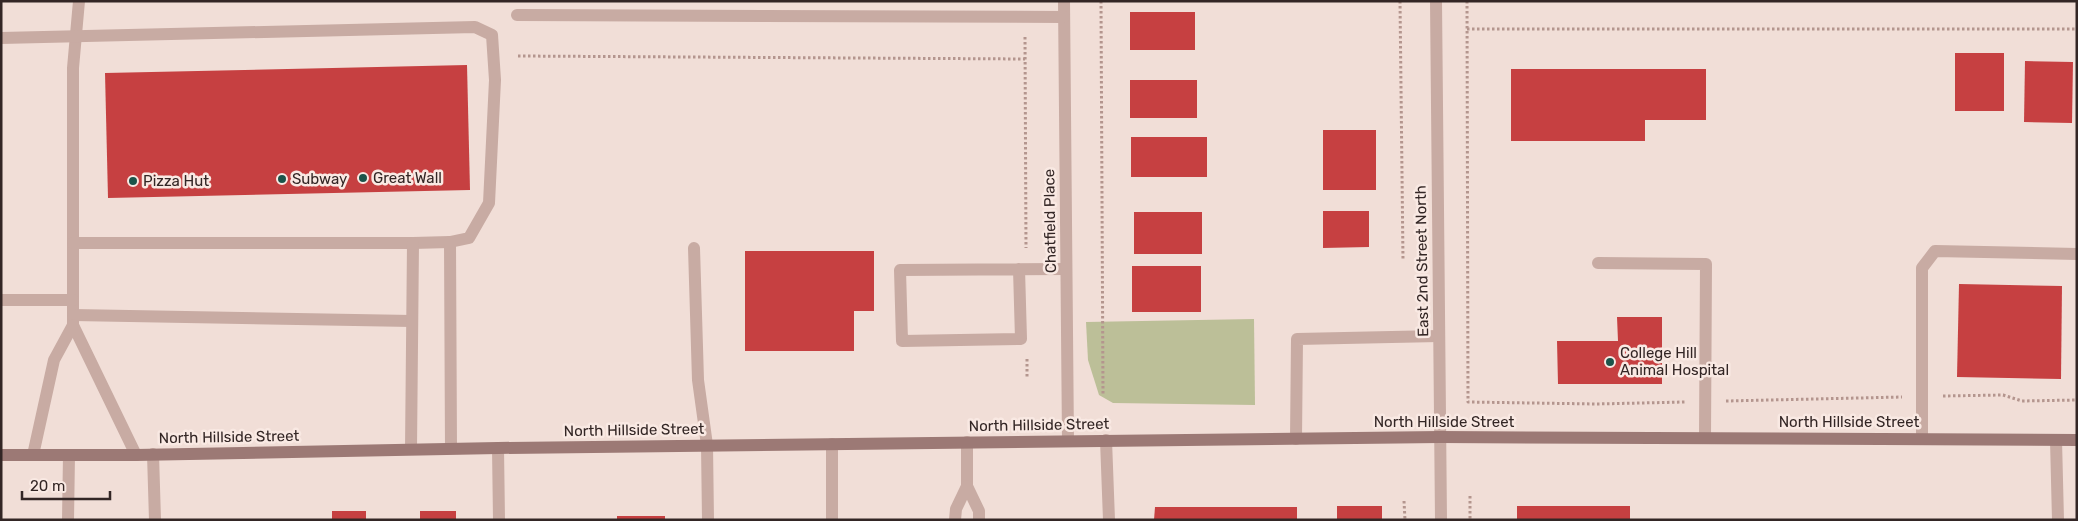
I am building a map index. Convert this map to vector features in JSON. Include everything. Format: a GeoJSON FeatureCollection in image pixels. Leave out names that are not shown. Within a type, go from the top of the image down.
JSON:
{"type":"FeatureCollection","features":[{"type":"Feature","properties":{"kind":"main road","name":"North Hillside Street"},"geometry":{"type":"LineString","coordinates":[[1,455],[136,455],[451,448],[1440,437],[2077,440]]}},
{"type":"Feature","properties":{"kind":"street"},"geometry":{"type":"LineString","coordinates":[[78,1],[73,68],[73,320],[136,455]]}},
{"type":"Feature","properties":{"kind":"street","name":"Chatfield Place"},"geometry":{"type":"LineString","coordinates":[[1064,1],[1068,441]]}},
{"type":"Feature","properties":{"kind":"street","name":"East 2nd Street North"},"geometry":{"type":"LineString","coordinates":[[1436,1],[1440,520]]}},
{"type":"Feature","properties":{"kind":"street"},"geometry":{"type":"LineString","coordinates":[[517,15],[1064,17]]}},
{"type":"Feature","properties":{"kind":"street"},"geometry":{"type":"LineString","coordinates":[[1,38],[475,27],[492,36],[495,80],[489,203],[469,238],[450,242],[413,243],[73,242]]}},
{"type":"Feature","properties":{"kind":"street"},"geometry":{"type":"LineString","coordinates":[[450,242],[451,448]]}},
{"type":"Feature","properties":{"kind":"street"},"geometry":{"type":"LineString","coordinates":[[411,449],[413,243]]}},
{"type":"Feature","properties":{"kind":"street"},"geometry":{"type":"LineString","coordinates":[[694,248],[698,380],[707,445],[708,520]]}},
{"type":"Feature","properties":{"kind":"street"},"geometry":{"type":"LineString","coordinates":[[1922,439],[1922,268],[1935,251],[2077,254]]}},
{"type":"Feature","properties":{"kind":"street"},"geometry":{"type":"LineString","coordinates":[[1598,263],[1706,264],[1705,437]]}},
{"type":"Feature","properties":{"kind":"street"},"geometry":{"type":"LineString","coordinates":[[1023,269],[1021,339],[902,341],[900,270],[1023,269],[1066,269]]}},
{"type":"Feature","properties":{"kind":"street"},"geometry":{"type":"LineString","coordinates":[[1,300],[73,300]]}},
{"type":"Feature","properties":{"kind":"street"},"geometry":{"type":"LineString","coordinates":[[73,320],[412,321]]}},
{"type":"Feature","properties":{"kind":"street"},"geometry":{"type":"LineString","coordinates":[[33,455],[54,360],[73,320]]}},
{"type":"Feature","properties":{"kind":"street"},"geometry":{"type":"LineString","coordinates":[[1296,439],[1297,339],[1439,336]]}},
{"type":"Feature","properties":{"kind":"street"},"geometry":{"type":"LineString","coordinates":[[1106,440],[1109,520]]}},
{"type":"Feature","properties":{"kind":"street"},"geometry":{"type":"LineString","coordinates":[[2056,440],[2058,520]]}},
{"type":"Feature","properties":{"kind":"street"},"geometry":{"type":"LineString","coordinates":[[955,520],[956,509],[967,486],[967,442]]}},
{"type":"Feature","properties":{"kind":"street"},"geometry":{"type":"LineString","coordinates":[[832,444],[832,520]]}},
{"type":"Feature","properties":{"kind":"street"},"geometry":{"type":"LineString","coordinates":[[498,448],[499,520]]}},
{"type":"Feature","properties":{"kind":"street"},"geometry":{"type":"LineString","coordinates":[[153,454],[155,520]]}},
{"type":"Feature","properties":{"kind":"street"},"geometry":{"type":"LineString","coordinates":[[68,455],[68,520]]}},
{"type":"Feature","properties":{"kind":"street"},"geometry":{"type":"LineString","coordinates":[[967,486],[979,511],[979,520]]}},
{"type":"Feature","properties":{"kind":"path"},"geometry":{"type":"LineString","coordinates":[[1101,1],[1103,394]]}},
{"type":"Feature","properties":{"kind":"path"},"geometry":{"type":"LineString","coordinates":[[1400,1],[1403,260]]}},
{"type":"Feature","properties":{"kind":"path"},"geometry":{"type":"LineString","coordinates":[[1467,1],[1468,402],[1596,404],[2003,395],[2022,401],[2077,400]]}},
{"type":"Feature","properties":{"kind":"path"},"geometry":{"type":"LineString","coordinates":[[1023,269],[1026,17]]}},
{"type":"Feature","properties":{"kind":"path"},"geometry":{"type":"LineString","coordinates":[[1467,29],[2077,29]]}},
{"type":"Feature","properties":{"kind":"path"},"geometry":{"type":"LineString","coordinates":[[518,56],[1026,59]]}},
{"type":"Feature","properties":{"kind":"path"},"geometry":{"type":"LineString","coordinates":[[1027,358],[1027,378]]}},
{"type":"Feature","properties":{"kind":"path"},"geometry":{"type":"LineString","coordinates":[[1470,496],[1470,520]]}},
{"type":"Feature","properties":{"kind":"path"},"geometry":{"type":"LineString","coordinates":[[1404,501],[1405,520]]}},
{"type":"Feature","properties":{"kind":"green space"},"geometry":{"type":"Polygon","coordinates":[[[1254,319],[1255,405],[1113,403],[1099,395],[1088,360],[1086,322],[1254,319]]]}},
{"type":"Feature","properties":{"kind":"building"},"geometry":{"type":"Polygon","coordinates":[[[1130,12],[1195,12],[1195,50],[1130,50],[1130,12]]]}},
{"type":"Feature","properties":{"kind":"building"},"geometry":{"type":"Polygon","coordinates":[[[1955,53],[2004,53],[2004,111],[1955,111],[1955,53]]]}},
{"type":"Feature","properties":{"kind":"building"},"geometry":{"type":"Polygon","coordinates":[[[2025,61],[2073,62],[2072,123],[2024,122],[2025,61]]]}},
{"type":"Feature","properties":{"kind":"building"},"geometry":{"type":"Polygon","coordinates":[[[467,65],[470,190],[108,198],[105,73],[467,65]]]}},
{"type":"Feature","properties":{"kind":"building"},"geometry":{"type":"Polygon","coordinates":[[[1511,69],[1706,69],[1706,120],[1645,120],[1645,141],[1511,141],[1511,69]]]}},
{"type":"Feature","properties":{"kind":"building"},"geometry":{"type":"Polygon","coordinates":[[[1130,80],[1197,80],[1197,118],[1130,118],[1130,80]]]}},
{"type":"Feature","properties":{"kind":"building"},"geometry":{"type":"Polygon","coordinates":[[[1323,130],[1376,130],[1376,190],[1323,190],[1323,130]]]}},
{"type":"Feature","properties":{"kind":"building"},"geometry":{"type":"Polygon","coordinates":[[[1131,137],[1207,137],[1207,177],[1131,177],[1131,137]]]}},
{"type":"Feature","properties":{"kind":"building"},"geometry":{"type":"Polygon","coordinates":[[[1323,211],[1369,211],[1369,247],[1323,248],[1323,211]]]}},
{"type":"Feature","properties":{"kind":"building"},"geometry":{"type":"Polygon","coordinates":[[[1134,212],[1202,212],[1202,254],[1134,254],[1134,212]]]}},
{"type":"Feature","properties":{"kind":"building"},"geometry":{"type":"Polygon","coordinates":[[[745,251],[874,251],[874,311],[854,311],[854,351],[745,351],[745,251]]]}},
{"type":"Feature","properties":{"kind":"building"},"geometry":{"type":"Polygon","coordinates":[[[1132,266],[1201,266],[1201,312],[1132,312],[1132,266]]]}},
{"type":"Feature","properties":{"kind":"building"},"geometry":{"type":"Polygon","coordinates":[[[1959,284],[2062,286],[2061,379],[1957,377],[1959,284]]]}},
{"type":"Feature","properties":{"kind":"building","name":"College Hill Animal Hospital"},"geometry":{"type":"Polygon","coordinates":[[[1617,317],[1662,317],[1662,384],[1558,384],[1557,341],[1618,341],[1617,317]]]}},
{"type":"Feature","properties":{"kind":"building"},"geometry":{"type":"Polygon","coordinates":[[[1337,506],[1382,506],[1382,520],[1337,520],[1337,506]]]}},
{"type":"Feature","properties":{"kind":"building"},"geometry":{"type":"Polygon","coordinates":[[[1517,506],[1630,506],[1630,520],[1517,520],[1517,506]]]}},
{"type":"Feature","properties":{"kind":"building"},"geometry":{"type":"Polygon","coordinates":[[[1155,507],[1297,507],[1297,520],[1154,520],[1155,507]]]}},
{"type":"Feature","properties":{"kind":"building"},"geometry":{"type":"Polygon","coordinates":[[[332,511],[366,511],[366,520],[332,520],[332,511]]]}},
{"type":"Feature","properties":{"kind":"building"},"geometry":{"type":"Polygon","coordinates":[[[420,511],[456,511],[456,520],[420,520],[420,511]]]}},
{"type":"Feature","properties":{"kind":"building"},"geometry":{"type":"Polygon","coordinates":[[[617,516],[665,516],[665,520],[617,520],[617,516]]]}},
{"type":"Feature","properties":{"kind":"place","name":"Great Wall"},"geometry":{"type":"Point","coordinates":[363,178]}},
{"type":"Feature","properties":{"kind":"place","name":"Subway"},"geometry":{"type":"Point","coordinates":[282,179]}},
{"type":"Feature","properties":{"kind":"place","name":"Pizza Hut"},"geometry":{"type":"Point","coordinates":[133,181]}},
{"type":"Feature","properties":{"kind":"place","name":"College Hill Animal Hospital"},"geometry":{"type":"Point","coordinates":[1610,362]}}]}
